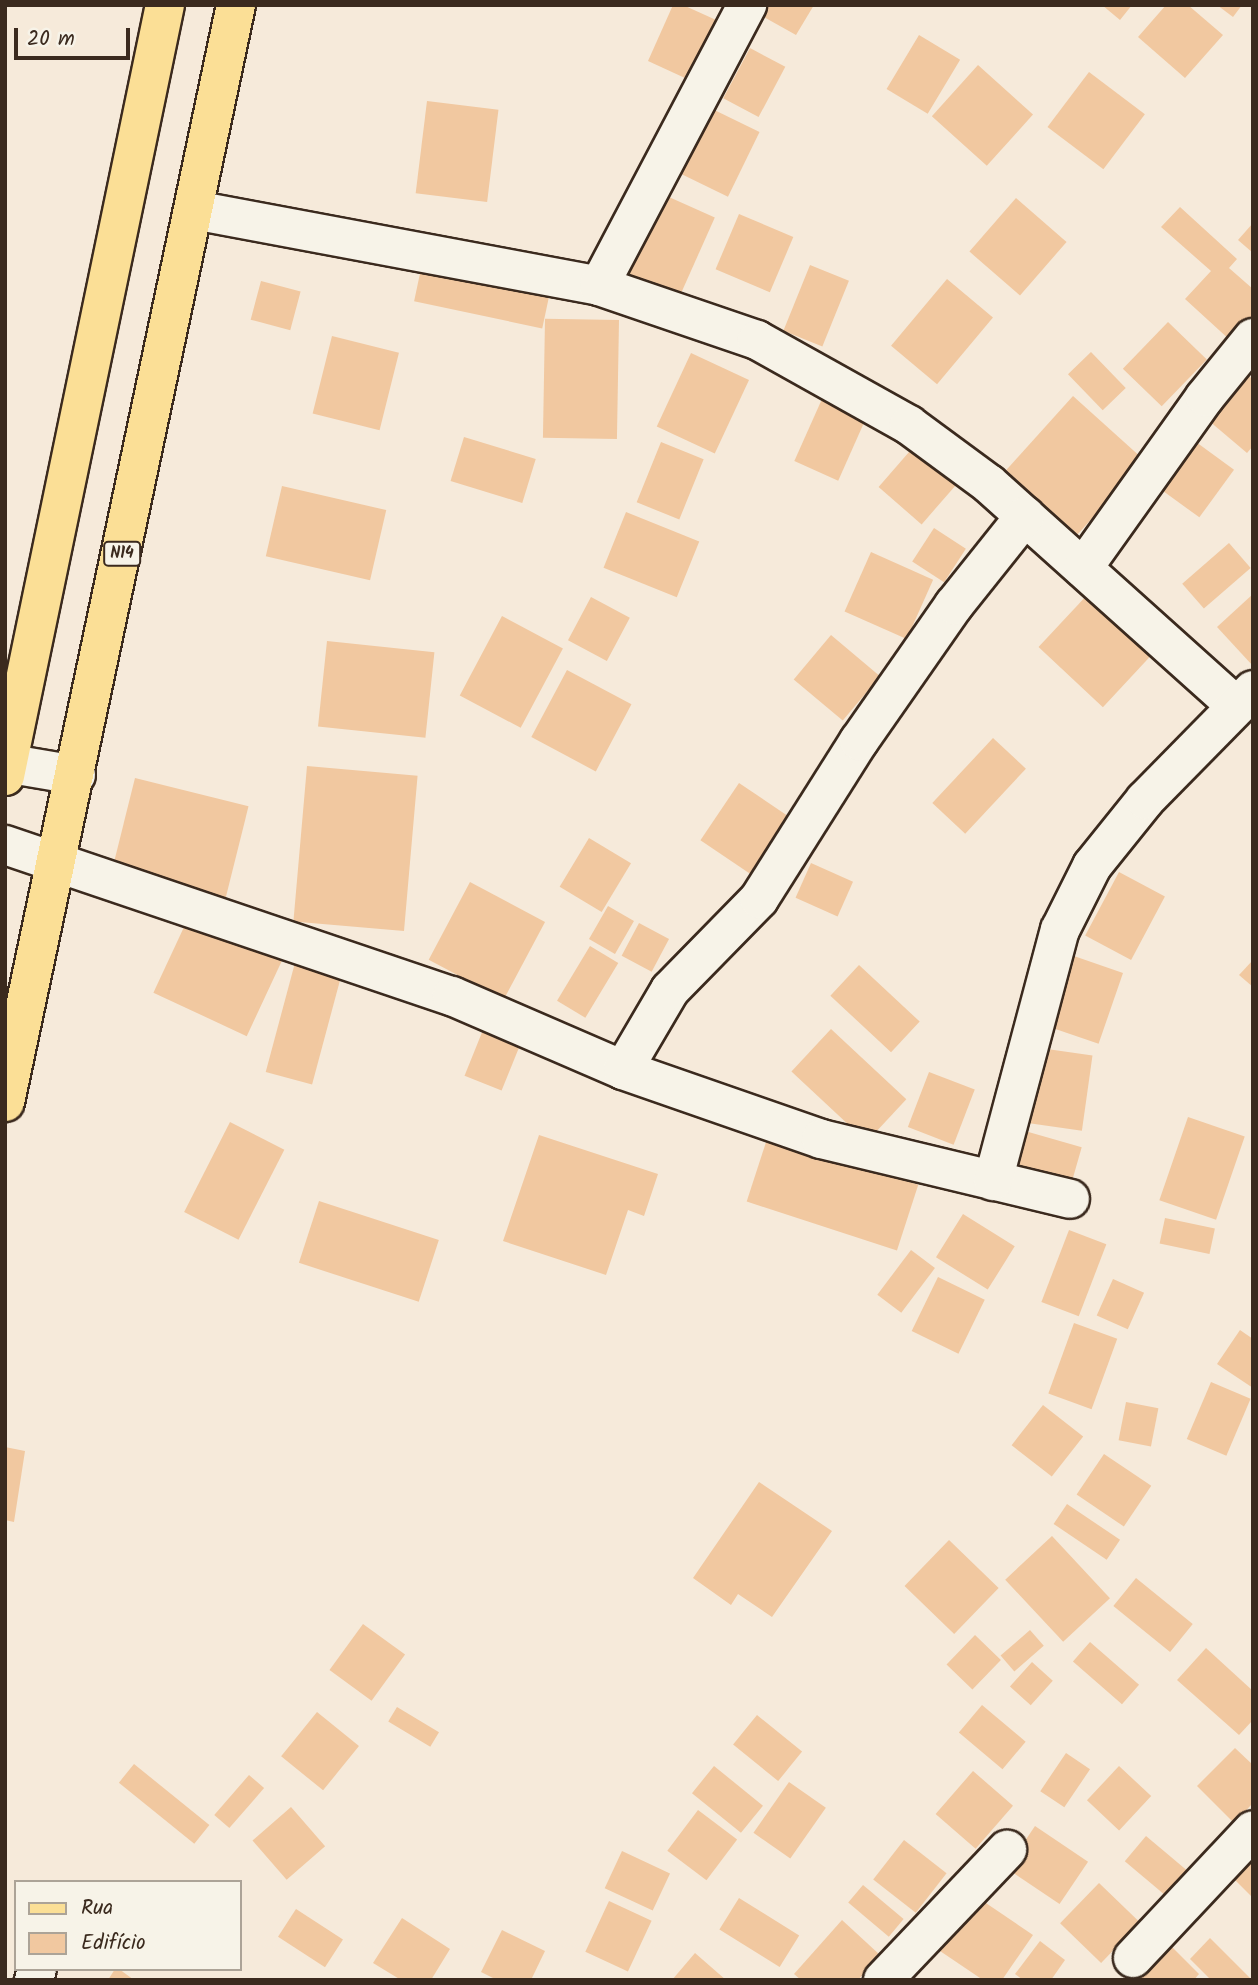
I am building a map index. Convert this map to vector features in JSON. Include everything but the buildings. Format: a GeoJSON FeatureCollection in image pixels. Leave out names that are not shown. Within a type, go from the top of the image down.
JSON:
{"type":"FeatureCollection","features":[{"type":"Feature","properties":{"kind":"main road"},"geometry":{"type":"LineString","coordinates":[[6,767],[165,5]]}},
{"type":"Feature","properties":{"kind":"main road","name":"N14"},"geometry":{"type":"LineString","coordinates":[[5,1102],[236,5]]}},
{"type":"Feature","properties":{"kind":"street"},"geometry":{"type":"LineString","coordinates":[[599,286],[747,5]]}},
{"type":"Feature","properties":{"kind":"street"},"geometry":{"type":"LineString","coordinates":[[194,209],[599,286],[757,340],[909,425],[1025,516],[1083,568],[1244,698],[1145,800],[1092,866],[1060,930],[993,1181]]}},
{"type":"Feature","properties":{"kind":"street"},"geometry":{"type":"LineString","coordinates":[[1083,568],[1205,397],[1253,338]]}},
{"type":"Feature","properties":{"kind":"street"},"geometry":{"type":"LineString","coordinates":[[623,1070],[670,990],[760,900],[859,741],[954,605],[1025,516]]}},
{"type":"Feature","properties":{"kind":"street"},"geometry":{"type":"LineString","coordinates":[[6,767],[76,775]]}},
{"type":"Feature","properties":{"kind":"street"},"geometry":{"type":"LineString","coordinates":[[5,845],[57,860],[452,996],[623,1070],[821,1139],[1070,1199]]}},
{"type":"Feature","properties":{"kind":"street"},"geometry":{"type":"LineString","coordinates":[[1133,1958],[1253,1830]]}},
{"type":"Feature","properties":{"kind":"street"},"geometry":{"type":"LineString","coordinates":[[883,1980],[1007,1850]]}}]}
